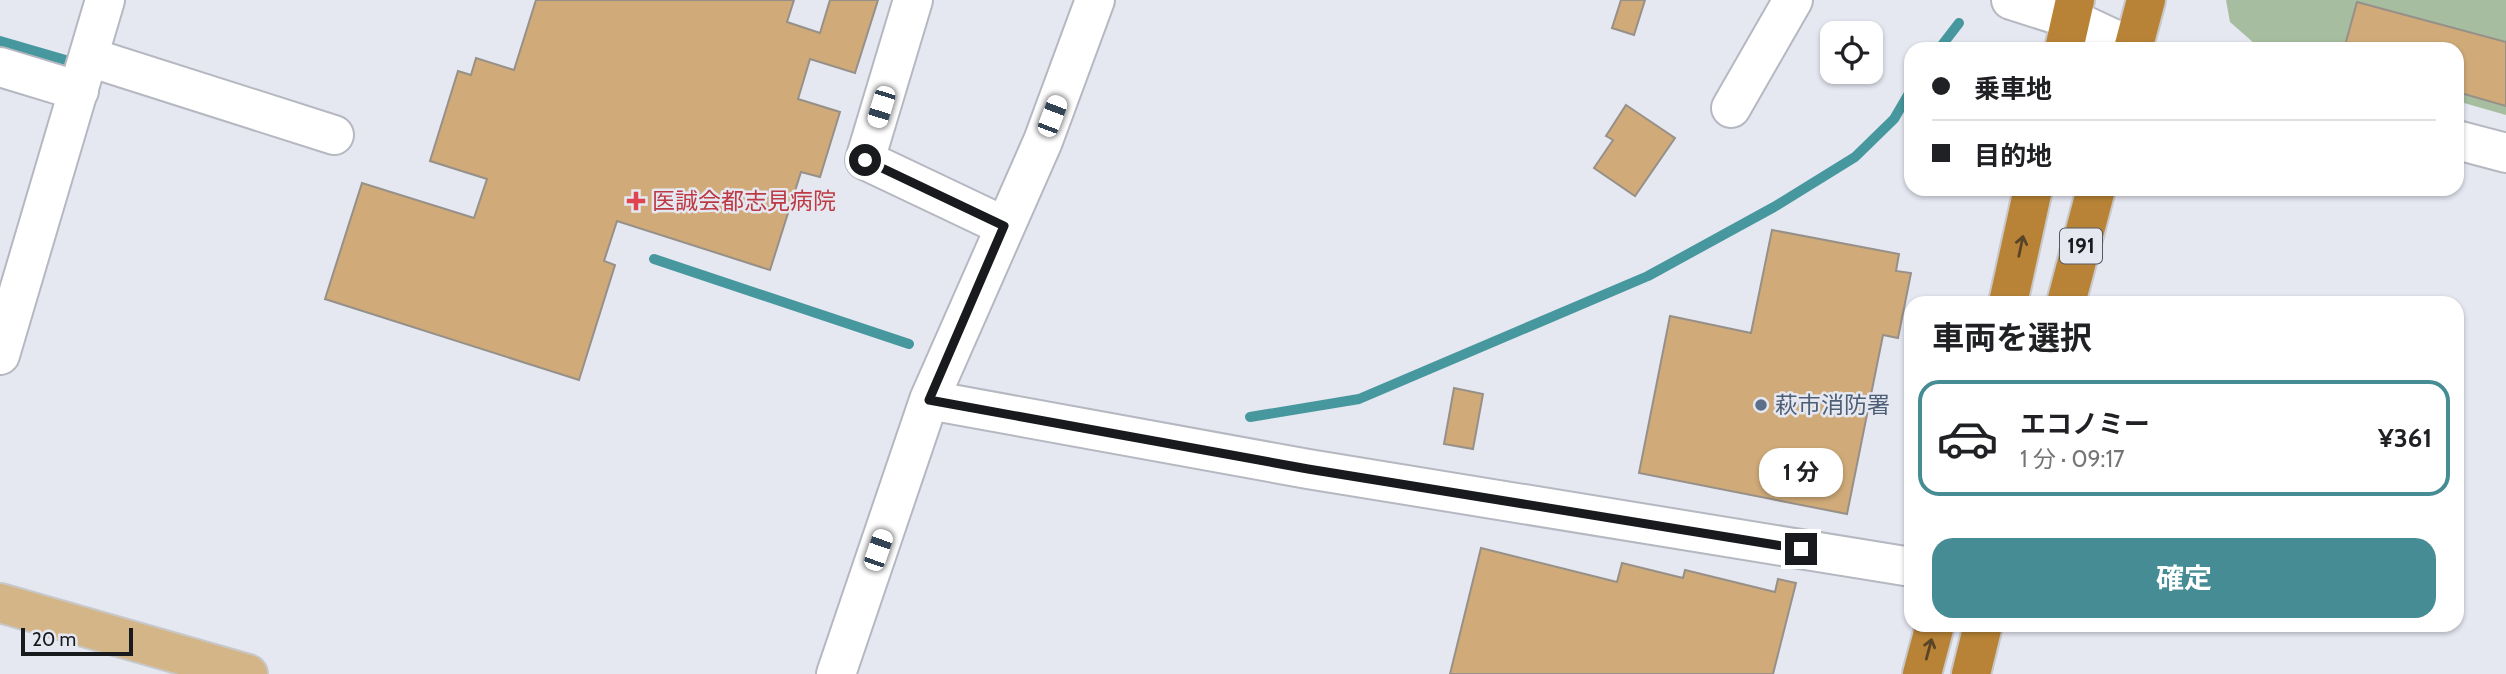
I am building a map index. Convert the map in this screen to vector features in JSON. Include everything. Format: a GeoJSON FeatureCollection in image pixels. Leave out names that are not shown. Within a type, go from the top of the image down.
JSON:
{"type":"FeatureCollection","features":[{"type":"Feature","properties":{"kind":"highway"},"geometry":{"type":"LineString","coordinates":[[2136,42],[2146,0]]}},
{"type":"Feature","properties":{"kind":"highway"},"geometry":{"type":"LineString","coordinates":[[2010,296],[2031,196]]}},
{"type":"Feature","properties":{"kind":"highway","name":"191"},"geometry":{"type":"LineString","coordinates":[[2068,296],[2094,196]]}},
{"type":"Feature","properties":{"kind":"highway"},"geometry":{"type":"LineString","coordinates":[[1922,674],[1933,632]]}},
{"type":"Feature","properties":{"kind":"highway"},"geometry":{"type":"LineString","coordinates":[[1971,674],[1981,632]]}},
{"type":"Feature","properties":{"kind":"main road"},"geometry":{"type":"LineString","coordinates":[[0,603],[248,674]]}},
{"type":"Feature","properties":{"kind":"street"},"geometry":{"type":"LineString","coordinates":[[913,0],[865,160],[1004,226]]}},
{"type":"Feature","properties":{"kind":"street"},"geometry":{"type":"LineString","coordinates":[[836,674],[929,400],[1043,141],[1095,0]]}},
{"type":"Feature","properties":{"kind":"street"},"geometry":{"type":"LineString","coordinates":[[1731,108],[1793,0]]}},
{"type":"Feature","properties":{"kind":"street"},"geometry":{"type":"LineString","coordinates":[[2011,0],[2117,42]]}},
{"type":"Feature","properties":{"kind":"street"},"geometry":{"type":"LineString","coordinates":[[0,355],[84,74],[103,1]]}},
{"type":"Feature","properties":{"kind":"street"},"geometry":{"type":"LineString","coordinates":[[0,67],[84,74],[334,135]]}},
{"type":"Feature","properties":{"kind":"street"},"geometry":{"type":"LineString","coordinates":[[2464,141],[2506,153]]}},
{"type":"Feature","properties":{"kind":"street"},"geometry":{"type":"LineString","coordinates":[[929,400],[1308,469],[1904,566]]}},
{"type":"Feature","properties":{"kind":"green space"},"geometry":{"type":"Polygon","coordinates":[[[2226,0],[2506,0],[2506,115],[2464,103],[2464,42],[2253,42],[2230,22],[2226,0]]]}},
{"type":"Feature","properties":{"kind":"building","name":"医誠会都志見病院"},"geometry":{"type":"Polygon","coordinates":[[[536,0],[794,0],[787,22],[820,33],[830,0],[878,0],[855,73],[810,59],[798,99],[840,112],[820,177],[801,172],[770,270],[617,221],[604,261],[615,265],[579,380],[325,299],[362,183],[474,218],[487,179],[430,161],[458,71],[471,75],[476,58],[514,70],[536,0]]]}},
{"type":"Feature","properties":{"kind":"building"},"geometry":{"type":"Polygon","coordinates":[[[1621,0],[1645,0],[1634,35],[1612,28],[1621,0]]]}},
{"type":"Feature","properties":{"kind":"building"},"geometry":{"type":"Polygon","coordinates":[[[2357,2],[2506,42],[2506,106],[2464,94],[2464,42],[2346,42],[2357,2]]]}},
{"type":"Feature","properties":{"kind":"building"},"geometry":{"type":"Polygon","coordinates":[[[1626,105],[1675,138],[1635,196],[1594,168],[1613,140],[1606,136],[1626,105]]]}},
{"type":"Feature","properties":{"kind":"building","name":"萩市消防署"},"geometry":{"type":"Polygon","coordinates":[[[1772,230],[1899,254],[1896,271],[1911,273],[1906,296],[1904,296],[1898,338],[1883,335],[1847,514],[1639,473],[1670,316],[1751,333],[1772,230]]]}},
{"type":"Feature","properties":{"kind":"building"},"geometry":{"type":"Polygon","coordinates":[[[1454,388],[1483,394],[1473,449],[1444,444],[1454,388]]]}},
{"type":"Feature","properties":{"kind":"building"},"geometry":{"type":"Polygon","coordinates":[[[1481,548],[1617,582],[1622,563],[1683,578],[1685,570],[1775,592],[1778,579],[1796,583],[1773,674],[1450,674],[1481,548]]]}},
{"type":"Feature","properties":{"kind":"waterway"},"geometry":{"type":"LineString","coordinates":[[1944,42],[1959,23]]}},
{"type":"Feature","properties":{"kind":"waterway"},"geometry":{"type":"LineString","coordinates":[[0,41],[69,61]]}},
{"type":"Feature","properties":{"kind":"waterway"},"geometry":{"type":"LineString","coordinates":[[1250,417],[1359,399],[1648,276],[1774,207],[1855,157],[1894,119],[1904,102]]}},
{"type":"Feature","properties":{"kind":"waterway"},"geometry":{"type":"LineString","coordinates":[[654,259],[909,344]]}},
{"type":"Feature","properties":{"kind":"place","name":"医誠会都志見病院"},"geometry":{"type":"Point","coordinates":[636,201]}},
{"type":"Feature","properties":{"kind":"place","name":"萩市消防署"},"geometry":{"type":"Point","coordinates":[1761,405]}},
{"type":"Feature","properties":{"kind":"route"},"geometry":{"type":"LineString","coordinates":[[865,160],[1004,226],[929,400],[1308,469],[1801,549]]}}]}
